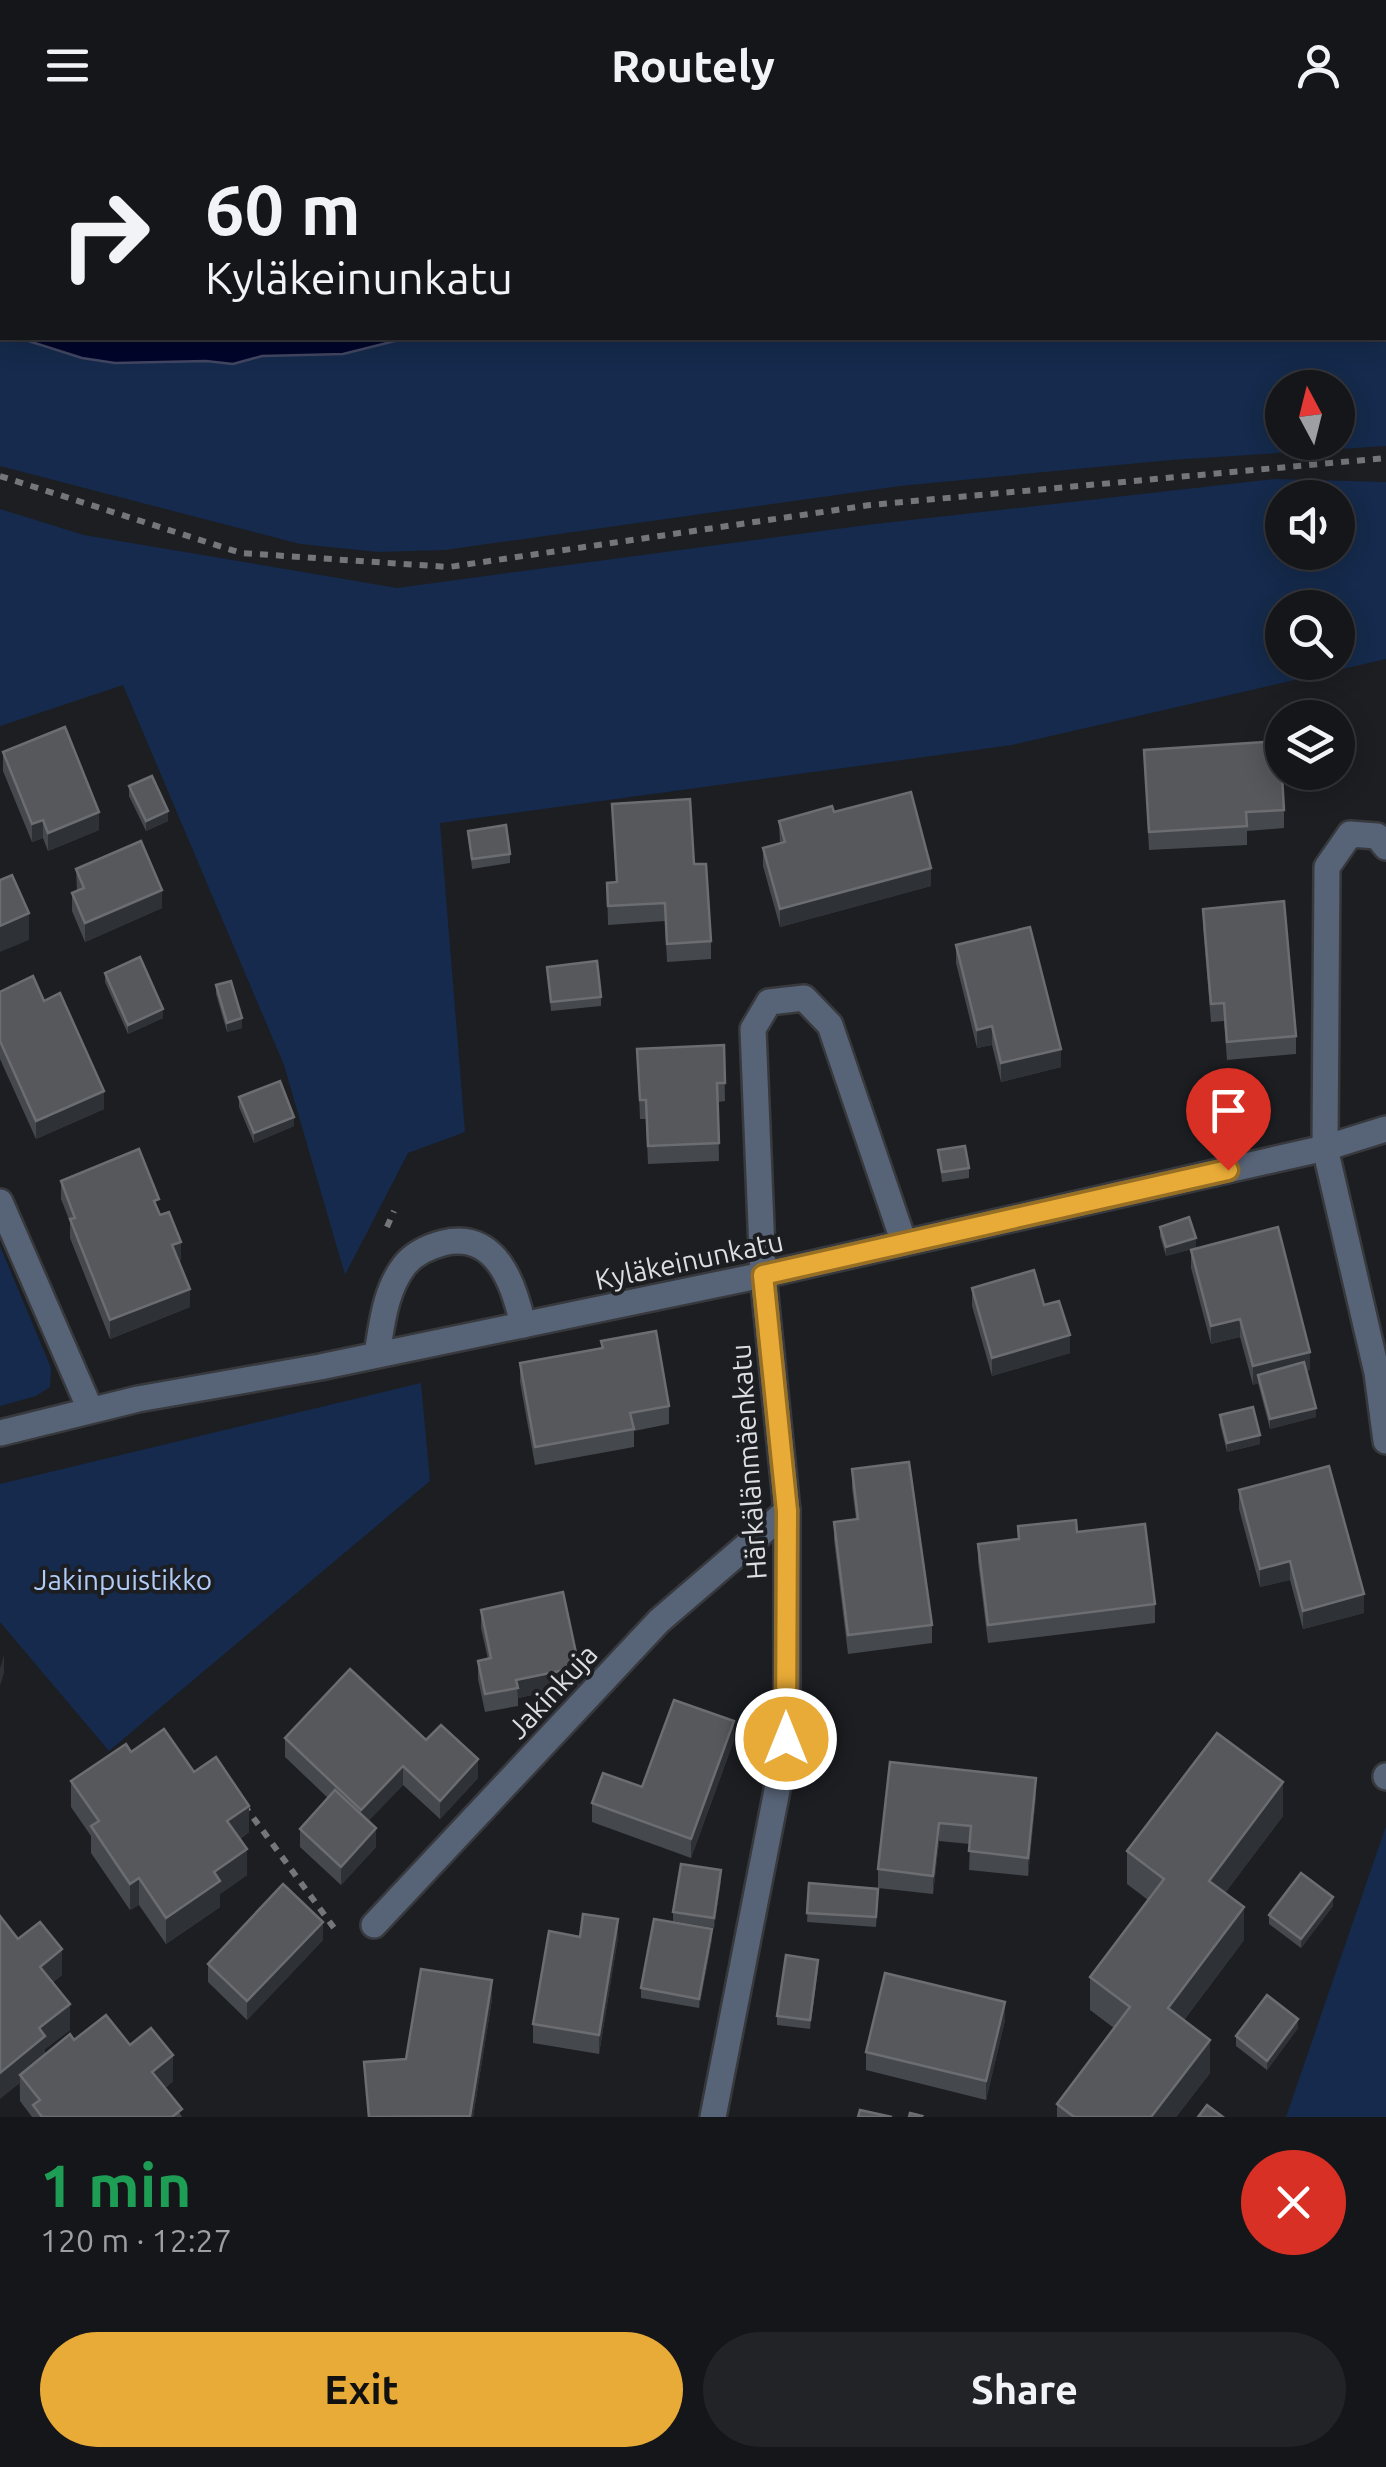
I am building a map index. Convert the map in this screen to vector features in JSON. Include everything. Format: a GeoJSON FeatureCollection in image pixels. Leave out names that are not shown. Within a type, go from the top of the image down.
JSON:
{"type":"FeatureCollection","features":[{"type":"Feature","properties":{"kind":"street"},"geometry":{"type":"LineString","coordinates":[[1386,846],[1378,836],[1350,834],[1327,867],[1325,1148],[1377,1374],[1386,1441]]}},
{"type":"Feature","properties":{"kind":"street","name":"Härkälänmäenkatu"},"geometry":{"type":"LineString","coordinates":[[713,2117],[786,1739],[787,1511],[763,1275],[753,1029],[769,1002],[804,998],[830,1025],[904,1243]]}},
{"type":"Feature","properties":{"kind":"street","name":"Kyläkeinunkatu"},"geometry":{"type":"LineString","coordinates":[[0,1433],[90,1409],[763,1275],[1325,1148],[1386,1129]]}},
{"type":"Feature","properties":{"kind":"street"},"geometry":{"type":"LineString","coordinates":[[0,1202],[90,1409]]}},
{"type":"Feature","properties":{"kind":"street"},"geometry":{"type":"LineString","coordinates":[[377,1354],[384,1311],[395,1280],[406,1264],[432,1246],[452,1241],[473,1244],[497,1258],[512,1284],[523,1325]]}},
{"type":"Feature","properties":{"kind":"street","name":"Jakinkuja"},"geometry":{"type":"LineString","coordinates":[[374,1925],[658,1622],[787,1511]]}},
{"type":"Feature","properties":{"kind":"path"},"geometry":{"type":"LineString","coordinates":[[0,476],[241,554],[449,567],[870,505],[1386,458]]}},
{"type":"Feature","properties":{"kind":"path"},"geometry":{"type":"LineString","coordinates":[[237,1795],[338,1934]]}},
{"type":"Feature","properties":{"kind":"green space"},"geometry":{"type":"Polygon","coordinates":[[[0,340],[25,340],[83,358],[116,363],[233,364],[262,356],[343,354],[399,340],[1386,340],[1386,446],[1355,448],[1355,370],[1265,370],[1265,454],[900,486],[445,550],[378,552],[300,544],[0,466],[0,340]]]}},
{"type":"Feature","properties":{"kind":"green space"},"geometry":{"type":"Polygon","coordinates":[[[1265,480],[1265,570],[1355,570],[1355,481],[1386,482],[1386,659],[1355,666],[1355,590],[1265,590],[1265,680],[1295,680],[1012,745],[440,823],[465,1132],[408,1153],[345,1275],[284,1065],[123,685],[0,726],[0,509],[84,535],[397,588],[866,525],[1265,480]]]}},
{"type":"Feature","properties":{"kind":"green space"},"geometry":{"type":"Polygon","coordinates":[[[0,1246],[51,1368],[50,1387],[36,1396],[0,1406],[0,1246]]]}},
{"type":"Feature","properties":{"kind":"green space","name":"Jakinpuistikko"},"geometry":{"type":"Polygon","coordinates":[[[421,1383],[430,1481],[109,1751],[0,1622],[0,1484],[421,1383]]]}},
{"type":"Feature","properties":{"kind":"green space"},"geometry":{"type":"Polygon","coordinates":[[[1386,1826],[1386,2117],[1286,2117],[1386,1826]]]}},
{"type":"Feature","properties":{"kind":"shaded area"},"geometry":{"type":"Polygon","coordinates":[[[25,340],[399,340],[343,354],[262,356],[233,364],[115,363],[82,358],[25,340]]]}},
{"type":"Feature","properties":{"kind":"building"},"geometry":{"type":"Polygon","coordinates":[[[65,727],[99,812],[48,833],[43,820],[32,824],[3,752],[65,727]]]}},
{"type":"Feature","properties":{"kind":"building"},"geometry":{"type":"Polygon","coordinates":[[[1265,742],[1265,790],[1283,790],[1284,810],[1246,812],[1247,826],[1149,832],[1144,750],[1265,742]]]}},
{"type":"Feature","properties":{"kind":"building"},"geometry":{"type":"Polygon","coordinates":[[[152,776],[168,811],[146,821],[129,786],[152,776]]]}},
{"type":"Feature","properties":{"kind":"building"},"geometry":{"type":"Polygon","coordinates":[[[911,792],[931,868],[780,909],[763,848],[785,842],[779,821],[832,806],[834,812],[911,792]]]}},
{"type":"Feature","properties":{"kind":"building"},"geometry":{"type":"Polygon","coordinates":[[[690,799],[694,864],[706,864],[711,941],[667,944],[665,903],[608,906],[607,883],[617,882],[612,804],[690,799]]]}},
{"type":"Feature","properties":{"kind":"building"},"geometry":{"type":"Polygon","coordinates":[[[506,825],[510,854],[472,859],[468,831],[506,825]]]}},
{"type":"Feature","properties":{"kind":"building"},"geometry":{"type":"Polygon","coordinates":[[[141,841],[162,890],[85,923],[72,893],[84,888],[76,869],[141,841]]]}},
{"type":"Feature","properties":{"kind":"building"},"geometry":{"type":"Polygon","coordinates":[[[12,875],[29,913],[0,926],[0,880],[12,875]]]}},
{"type":"Feature","properties":{"kind":"building"},"geometry":{"type":"Polygon","coordinates":[[[1284,901],[1296,1036],[1227,1042],[1224,1003],[1211,1004],[1203,909],[1284,901]]]}},
{"type":"Feature","properties":{"kind":"building"},"geometry":{"type":"Polygon","coordinates":[[[1030,927],[1061,1049],[1001,1063],[992,1026],[977,1030],[956,945],[1030,927]]]}},
{"type":"Feature","properties":{"kind":"building"},"geometry":{"type":"Polygon","coordinates":[[[140,957],[163,1009],[128,1025],[105,973],[140,957]]]}},
{"type":"Feature","properties":{"kind":"building"},"geometry":{"type":"Polygon","coordinates":[[[597,961],[601,997],[551,1002],[547,967],[597,961]]]}},
{"type":"Feature","properties":{"kind":"building"},"geometry":{"type":"Polygon","coordinates":[[[33,976],[44,1001],[60,993],[104,1091],[36,1121],[0,1041],[0,992],[33,976]]]}},
{"type":"Feature","properties":{"kind":"building"},"geometry":{"type":"Polygon","coordinates":[[[231,981],[242,1018],[227,1023],[216,985],[231,981]]]}},
{"type":"Feature","properties":{"kind":"building"},"geometry":{"type":"Polygon","coordinates":[[[724,1045],[725,1083],[717,1083],[719,1143],[648,1146],[646,1100],[640,1100],[637,1049],[724,1045]]]}},
{"type":"Feature","properties":{"kind":"building"},"geometry":{"type":"Polygon","coordinates":[[[280,1081],[294,1117],[254,1133],[239,1097],[280,1081]]]}},
{"type":"Feature","properties":{"kind":"building"},"geometry":{"type":"Polygon","coordinates":[[[965,1146],[969,1168],[942,1172],[938,1150],[965,1146]]]}},
{"type":"Feature","properties":{"kind":"building"},"geometry":{"type":"Polygon","coordinates":[[[139,1149],[159,1199],[154,1201],[160,1215],[169,1212],[181,1242],[172,1245],[190,1289],[110,1320],[70,1219],[75,1218],[61,1181],[139,1149]]]}},
{"type":"Feature","properties":{"kind":"building"},"geometry":{"type":"Polygon","coordinates":[[[1189,1217],[1196,1238],[1166,1247],[1160,1227],[1189,1217]]]}},
{"type":"Feature","properties":{"kind":"building"},"geometry":{"type":"Polygon","coordinates":[[[1278,1227],[1310,1352],[1253,1366],[1240,1319],[1211,1326],[1191,1250],[1278,1227]]]}},
{"type":"Feature","properties":{"kind":"building"},"geometry":{"type":"Polygon","coordinates":[[[1034,1270],[1044,1305],[1059,1301],[1070,1335],[992,1358],[972,1288],[1034,1270]]]}},
{"type":"Feature","properties":{"kind":"building"},"geometry":{"type":"Polygon","coordinates":[[[656,1331],[669,1406],[630,1413],[634,1429],[535,1447],[520,1363],[603,1348],[601,1341],[656,1331]]]}},
{"type":"Feature","properties":{"kind":"building"},"geometry":{"type":"Polygon","coordinates":[[[1304,1362],[1316,1408],[1270,1419],[1258,1375],[1304,1362]]]}},
{"type":"Feature","properties":{"kind":"building"},"geometry":{"type":"Polygon","coordinates":[[[1253,1407],[1260,1435],[1227,1443],[1220,1415],[1253,1407]]]}},
{"type":"Feature","properties":{"kind":"building"},"geometry":{"type":"Polygon","coordinates":[[[909,1462],[932,1625],[848,1635],[834,1522],[858,1519],[852,1469],[909,1462]]]}},
{"type":"Feature","properties":{"kind":"building"},"geometry":{"type":"Polygon","coordinates":[[[1329,1466],[1364,1594],[1303,1611],[1290,1561],[1260,1569],[1239,1490],[1329,1466]]]}},
{"type":"Feature","properties":{"kind":"building"},"geometry":{"type":"Polygon","coordinates":[[[1076,1520],[1077,1532],[1145,1524],[1155,1604],[988,1625],[978,1544],[1019,1539],[1018,1526],[1076,1520]]]}},
{"type":"Feature","properties":{"kind":"building"},"geometry":{"type":"Polygon","coordinates":[[[563,1592],[579,1667],[516,1680],[518,1688],[485,1694],[478,1661],[491,1658],[481,1610],[563,1592]]]}},
{"type":"Feature","properties":{"kind":"building"},"geometry":{"type":"Polygon","coordinates":[[[350,1669],[426,1740],[441,1725],[478,1759],[440,1801],[403,1766],[361,1810],[285,1738],[350,1669]]]}},
{"type":"Feature","properties":{"kind":"building"},"geometry":{"type":"Polygon","coordinates":[[[674,1700],[734,1721],[691,1839],[592,1803],[603,1773],[642,1787],[674,1700]]]}},
{"type":"Feature","properties":{"kind":"building"},"geometry":{"type":"Polygon","coordinates":[[[164,1729],[194,1772],[216,1757],[249,1806],[227,1821],[247,1849],[214,1872],[220,1881],[166,1918],[139,1878],[130,1884],[91,1826],[99,1821],[71,1781],[126,1744],[131,1752],[164,1729]]]}},
{"type":"Feature","properties":{"kind":"building"},"geometry":{"type":"Polygon","coordinates":[[[1217,1733],[1283,1782],[1209,1881],[1244,1907],[1168,2008],[1210,2040],[1151,2117],[1074,2117],[1057,2104],[1130,2007],[1090,1977],[1164,1879],[1127,1851],[1217,1733]]]}},
{"type":"Feature","properties":{"kind":"building"},"geometry":{"type":"Polygon","coordinates":[[[890,1762],[1036,1778],[1028,1858],[969,1851],[971,1826],[939,1823],[933,1876],[878,1869],[890,1762]]]}},
{"type":"Feature","properties":{"kind":"building"},"geometry":{"type":"Polygon","coordinates":[[[335,1790],[376,1828],[341,1867],[300,1829],[335,1790]]]}},
{"type":"Feature","properties":{"kind":"building"},"geometry":{"type":"Polygon","coordinates":[[[681,1864],[721,1870],[714,1918],[673,1912],[681,1864]]]}},
{"type":"Feature","properties":{"kind":"building"},"geometry":{"type":"Polygon","coordinates":[[[1301,1873],[1333,1897],[1301,1939],[1269,1915],[1301,1873]]]}},
{"type":"Feature","properties":{"kind":"building"},"geometry":{"type":"Polygon","coordinates":[[[809,1883],[878,1889],[876,1917],[807,1913],[809,1883]]]}},
{"type":"Feature","properties":{"kind":"building"},"geometry":{"type":"Polygon","coordinates":[[[283,1884],[323,1922],[247,2001],[208,1964],[283,1884]]]}},
{"type":"Feature","properties":{"kind":"building"},"geometry":{"type":"Polygon","coordinates":[[[583,1914],[618,1919],[599,2035],[533,2024],[549,1931],[580,1937],[583,1914]]]}},
{"type":"Feature","properties":{"kind":"building"},"geometry":{"type":"Polygon","coordinates":[[[0,1916],[18,1939],[40,1922],[62,1949],[40,1967],[70,2004],[39,2028],[45,2036],[0,2073],[0,1916]]]}},
{"type":"Feature","properties":{"kind":"building"},"geometry":{"type":"Polygon","coordinates":[[[654,1919],[712,1929],[699,1999],[641,1988],[654,1919]]]}},
{"type":"Feature","properties":{"kind":"building"},"geometry":{"type":"Polygon","coordinates":[[[786,1955],[818,1960],[810,2020],[777,2016],[786,1955]]]}},
{"type":"Feature","properties":{"kind":"building"},"geometry":{"type":"Polygon","coordinates":[[[421,1969],[492,1980],[470,2116],[369,2117],[364,2062],[406,2059],[421,1969]]]}},
{"type":"Feature","properties":{"kind":"building"},"geometry":{"type":"Polygon","coordinates":[[[885,1973],[1005,2002],[986,2081],[866,2052],[885,1973]]]}},
{"type":"Feature","properties":{"kind":"building"},"geometry":{"type":"Polygon","coordinates":[[[1267,1995],[1298,2019],[1267,2061],[1236,2036],[1267,1995]]]}},
{"type":"Feature","properties":{"kind":"building"},"geometry":{"type":"Polygon","coordinates":[[[106,2015],[130,2045],[151,2028],[173,2055],[152,2072],[182,2109],[172,2117],[42,2117],[33,2105],[40,2100],[20,2075],[70,2034],[74,2040],[106,2015]]]}},
{"type":"Feature","properties":{"kind":"building"},"geometry":{"type":"Polygon","coordinates":[[[1207,2105],[1223,2117],[1198,2117],[1207,2105]]]}},
{"type":"Feature","properties":{"kind":"building"},"geometry":{"type":"Polygon","coordinates":[[[860,2110],[892,2117],[858,2117],[860,2110]]]}},
{"type":"Feature","properties":{"kind":"route"},"geometry":{"type":"LineString","coordinates":[[786,1739],[787,1511],[763,1275],[1228,1170]]}}]}
